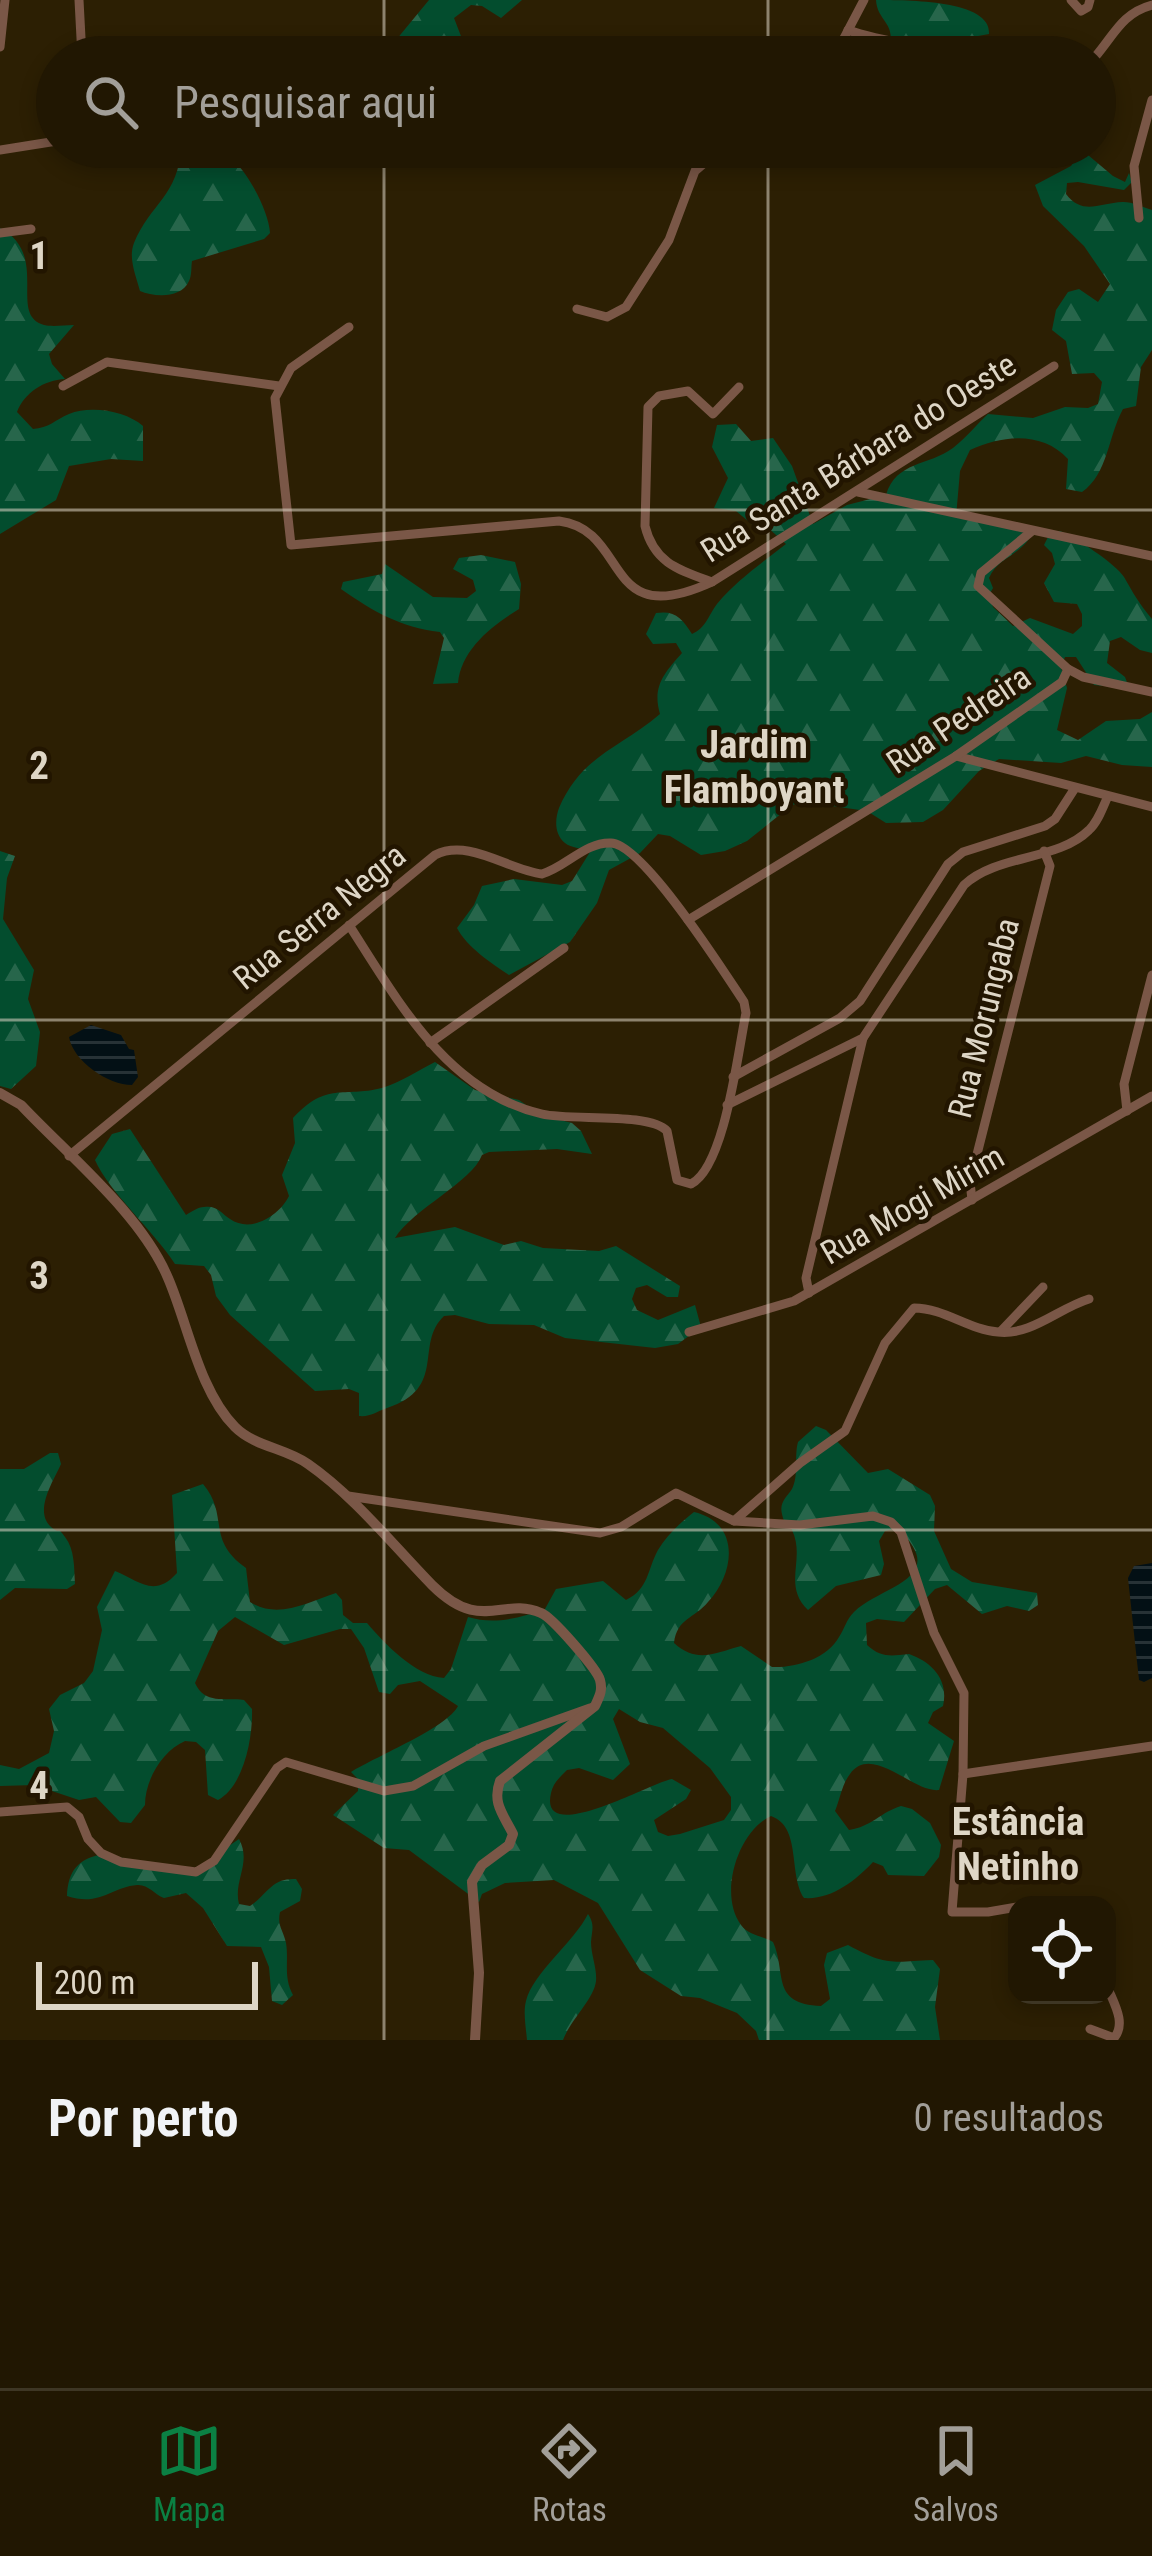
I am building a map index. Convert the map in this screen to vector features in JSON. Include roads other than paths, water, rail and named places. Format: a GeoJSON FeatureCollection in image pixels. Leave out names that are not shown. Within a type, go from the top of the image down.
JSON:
{"type":"FeatureCollection","features":[{"type":"Feature","properties":{"kind":"street"},"geometry":{"type":"LineString","coordinates":[[0,47],[5,0]]}},
{"type":"Feature","properties":{"kind":"street"},"geometry":{"type":"LineString","coordinates":[[79,0],[81,36]]}},
{"type":"Feature","properties":{"kind":"street"},"geometry":{"type":"LineString","coordinates":[[845,36],[864,0]]}},
{"type":"Feature","properties":{"kind":"street"},"geometry":{"type":"LineString","coordinates":[[1071,0],[1081,11],[1090,0]]}},
{"type":"Feature","properties":{"kind":"street"},"geometry":{"type":"LineString","coordinates":[[1113,36],[1132,11],[1152,5]]}},
{"type":"Feature","properties":{"kind":"street"},"geometry":{"type":"LineString","coordinates":[[848,30],[867,36]]}},
{"type":"Feature","properties":{"kind":"street"},"geometry":{"type":"LineString","coordinates":[[1139,218],[1134,166],[1152,100]]}},
{"type":"Feature","properties":{"kind":"street"},"geometry":{"type":"LineString","coordinates":[[0,150],[36,145]]}},
{"type":"Feature","properties":{"kind":"street"},"geometry":{"type":"LineString","coordinates":[[577,309],[607,317],[626,307],[669,240],[698,168]]}},
{"type":"Feature","properties":{"kind":"street"},"geometry":{"type":"LineString","coordinates":[[0,233],[31,229]]}},
{"type":"Feature","properties":{"kind":"street"},"geometry":{"type":"LineString","coordinates":[[63,386],[106,362],[279,386],[308,352],[349,327]]}},
{"type":"Feature","properties":{"kind":"street","name":"Rua Santa Bárbara do Oeste"},"geometry":{"type":"LineString","coordinates":[[279,386],[275,398],[291,545],[560,521],[589,532],[616,570],[643,594],[658,597],[712,582],[1054,366]]}},
{"type":"Feature","properties":{"kind":"street"},"geometry":{"type":"LineString","coordinates":[[712,582],[669,567],[649,542],[645,526],[648,407],[659,396],[688,391],[712,415],[739,387]]}},
{"type":"Feature","properties":{"kind":"street"},"geometry":{"type":"LineString","coordinates":[[857,491],[1152,556]]}},
{"type":"Feature","properties":{"kind":"street"},"geometry":{"type":"LineString","coordinates":[[1032,530],[981,573],[978,586],[1069,669],[1083,677],[1152,692]]}},
{"type":"Feature","properties":{"kind":"street","name":"Rua Pedreira"},"geometry":{"type":"LineString","coordinates":[[688,920],[956,756],[1062,682],[1069,669]]}},
{"type":"Feature","properties":{"kind":"street"},"geometry":{"type":"LineString","coordinates":[[956,756],[1152,807]]}},
{"type":"Feature","properties":{"kind":"street"},"geometry":{"type":"LineString","coordinates":[[733,1076],[840,1018],[860,1001],[948,864],[964,852],[1046,826],[1075,788]]}},
{"type":"Feature","properties":{"kind":"street"},"geometry":{"type":"LineString","coordinates":[[809,1293],[806,1278],[863,1038],[964,885],[978,872],[1078,839],[1092,828],[1108,796]]}},
{"type":"Feature","properties":{"kind":"street","name":"Rua Serra Negra"},"geometry":{"type":"LineString","coordinates":[[69,1156],[445,850],[466,850],[542,874],[586,849],[609,843],[630,850],[688,920],[744,1002],[746,1013],[712,1158],[705,1173],[691,1184],[683,1184],[672,1172],[667,1131],[655,1121],[588,1121],[539,1114],[473,1084],[430,1043]]}},
{"type":"Feature","properties":{"kind":"street","name":"Rua Morungaba"},"geometry":{"type":"LineString","coordinates":[[972,1200],[972,1172],[1049,866],[1044,851]]}},
{"type":"Feature","properties":{"kind":"street"},"geometry":{"type":"LineString","coordinates":[[350,925],[430,1043],[564,948]]}},
{"type":"Feature","properties":{"kind":"street"},"geometry":{"type":"LineString","coordinates":[[1126,1111],[1124,1084],[1152,975]]}},
{"type":"Feature","properties":{"kind":"street"},"geometry":{"type":"LineString","coordinates":[[727,1106],[863,1038]]}},
{"type":"Feature","properties":{"kind":"street"},"geometry":{"type":"LineString","coordinates":[[0,1093],[21,1106],[136,1225],[168,1278],[203,1370],[236,1427],[306,1462],[443,1596],[479,1614],[524,1609],[544,1613],[599,1676],[602,1692],[596,1706],[500,1781],[495,1794],[513,1834],[509,1845],[482,1865],[472,1882],[479,1973],[475,2040]]}},
{"type":"Feature","properties":{"kind":"street","name":"Rua Mogi Mirim"},"geometry":{"type":"LineString","coordinates":[[689,1332],[809,1293],[1152,1097]]}},
{"type":"Feature","properties":{"kind":"street"},"geometry":{"type":"LineString","coordinates":[[999,1333],[1043,1287]]}},
{"type":"Feature","properties":{"kind":"street"},"geometry":{"type":"LineString","coordinates":[[734,1521],[845,1431],[885,1343],[914,1309],[934,1310],[999,1333],[1024,1330],[1089,1299]]}},
{"type":"Feature","properties":{"kind":"street"},"geometry":{"type":"LineString","coordinates":[[343,1495],[600,1533],[621,1527],[676,1493],[734,1521],[800,1525],[873,1516],[896,1527],[908,1550],[934,1634],[964,1693],[952,1912],[1008,1908]]}},
{"type":"Feature","properties":{"kind":"street"},"geometry":{"type":"LineString","coordinates":[[0,1812],[68,1807],[101,1853],[121,1862],[196,1872],[214,1861],[277,1768],[286,1762],[384,1791],[413,1786],[484,1746],[596,1706]]}},
{"type":"Feature","properties":{"kind":"street"},"geometry":{"type":"LineString","coordinates":[[963,1774],[1152,1747]]}},
{"type":"Feature","properties":{"kind":"street"},"geometry":{"type":"LineString","coordinates":[[1090,2029],[1114,2038],[1120,2023],[1113,2004]]}},
{"type":"Feature","properties":{"kind":"district","name":"Jardim Flamboyant"},"geometry":{"type":"Point","coordinates":[754,766]}},
{"type":"Feature","properties":{"kind":"district","name":"Estância Netinho"},"geometry":{"type":"Point","coordinates":[1018,1844]}}]}
